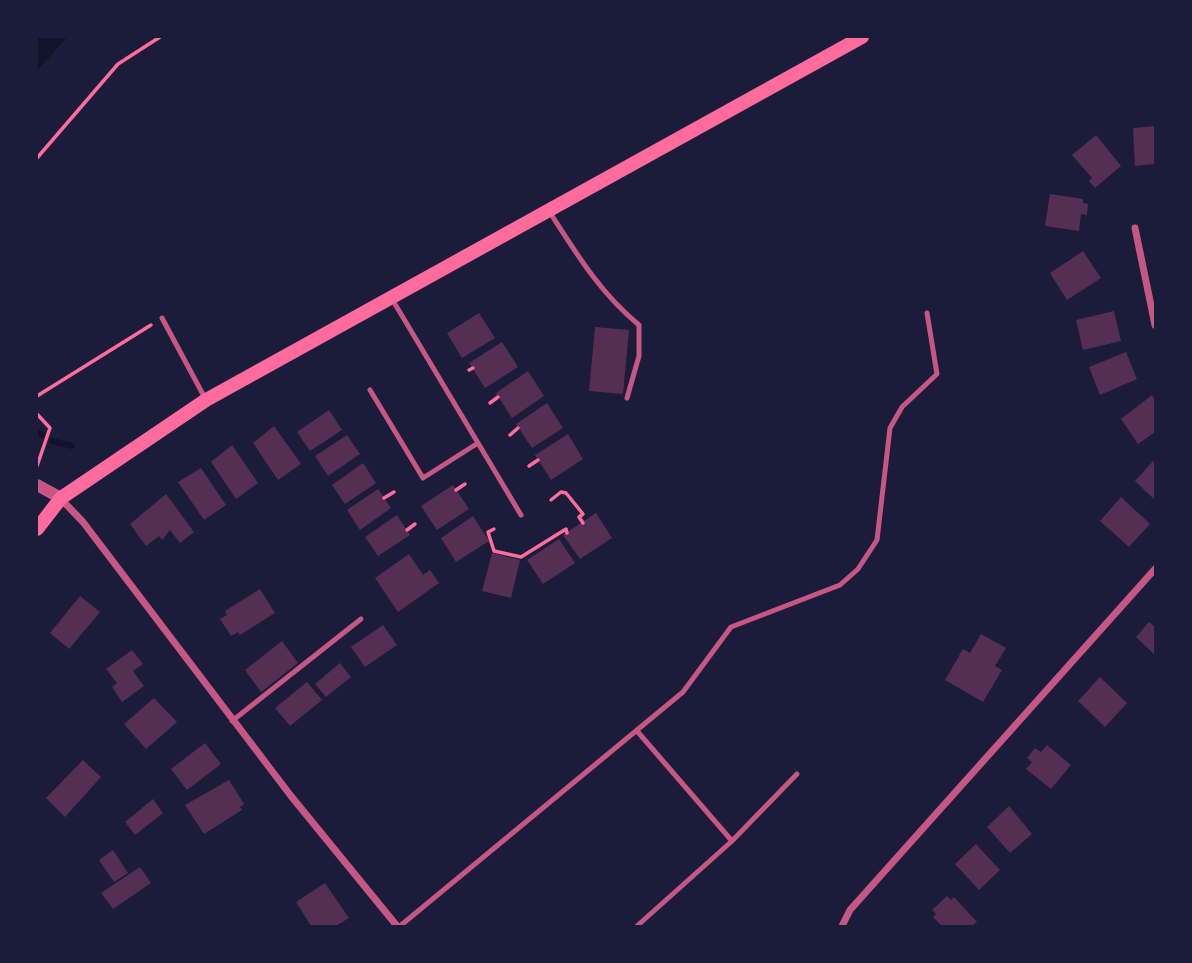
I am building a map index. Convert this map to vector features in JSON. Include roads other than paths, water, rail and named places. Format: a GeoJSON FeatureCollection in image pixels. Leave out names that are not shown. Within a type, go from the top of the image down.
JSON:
{"type":"FeatureCollection","features":[{"type":"Feature","properties":{"kind":"main road"},"geometry":{"type":"LineString","coordinates":[[37,529],[61,498],[206,400],[862,37]]}},
{"type":"Feature","properties":{"kind":"street"},"geometry":{"type":"LineString","coordinates":[[1135,228],[1155,325]]}},
{"type":"Feature","properties":{"kind":"street"},"geometry":{"type":"LineString","coordinates":[[37,485],[61,498],[91,532],[232,721],[399,926]]}},
{"type":"Feature","properties":{"kind":"street"},"geometry":{"type":"LineString","coordinates":[[842,926],[850,910],[1155,569]]}},
{"type":"Feature","properties":{"kind":"lane"},"geometry":{"type":"LineString","coordinates":[[549,211],[587,272],[616,306],[639,326],[639,356],[627,398]]}},
{"type":"Feature","properties":{"kind":"lane"},"geometry":{"type":"LineString","coordinates":[[392,299],[522,515]]}},
{"type":"Feature","properties":{"kind":"lane"},"geometry":{"type":"LineString","coordinates":[[399,926],[684,692],[731,627],[841,584],[869,555],[877,540],[890,428],[902,408],[937,374],[927,313]]}},
{"type":"Feature","properties":{"kind":"lane"},"geometry":{"type":"LineString","coordinates":[[162,318],[206,400]]}},
{"type":"Feature","properties":{"kind":"lane"},"geometry":{"type":"LineString","coordinates":[[370,390],[423,478],[478,443]]}},
{"type":"Feature","properties":{"kind":"lane"},"geometry":{"type":"LineString","coordinates":[[232,721],[361,619]]}},
{"type":"Feature","properties":{"kind":"lane"},"geometry":{"type":"LineString","coordinates":[[637,731],[732,841]]}},
{"type":"Feature","properties":{"kind":"lane"},"geometry":{"type":"LineString","coordinates":[[637,926],[732,841],[797,774]]}},
{"type":"Feature","properties":{"kind":"waterway"},"geometry":{"type":"LineString","coordinates":[[37,432],[42,435]]}},
{"type":"Feature","properties":{"kind":"waterway"},"geometry":{"type":"LineString","coordinates":[[52,441],[72,446]]}}]}
